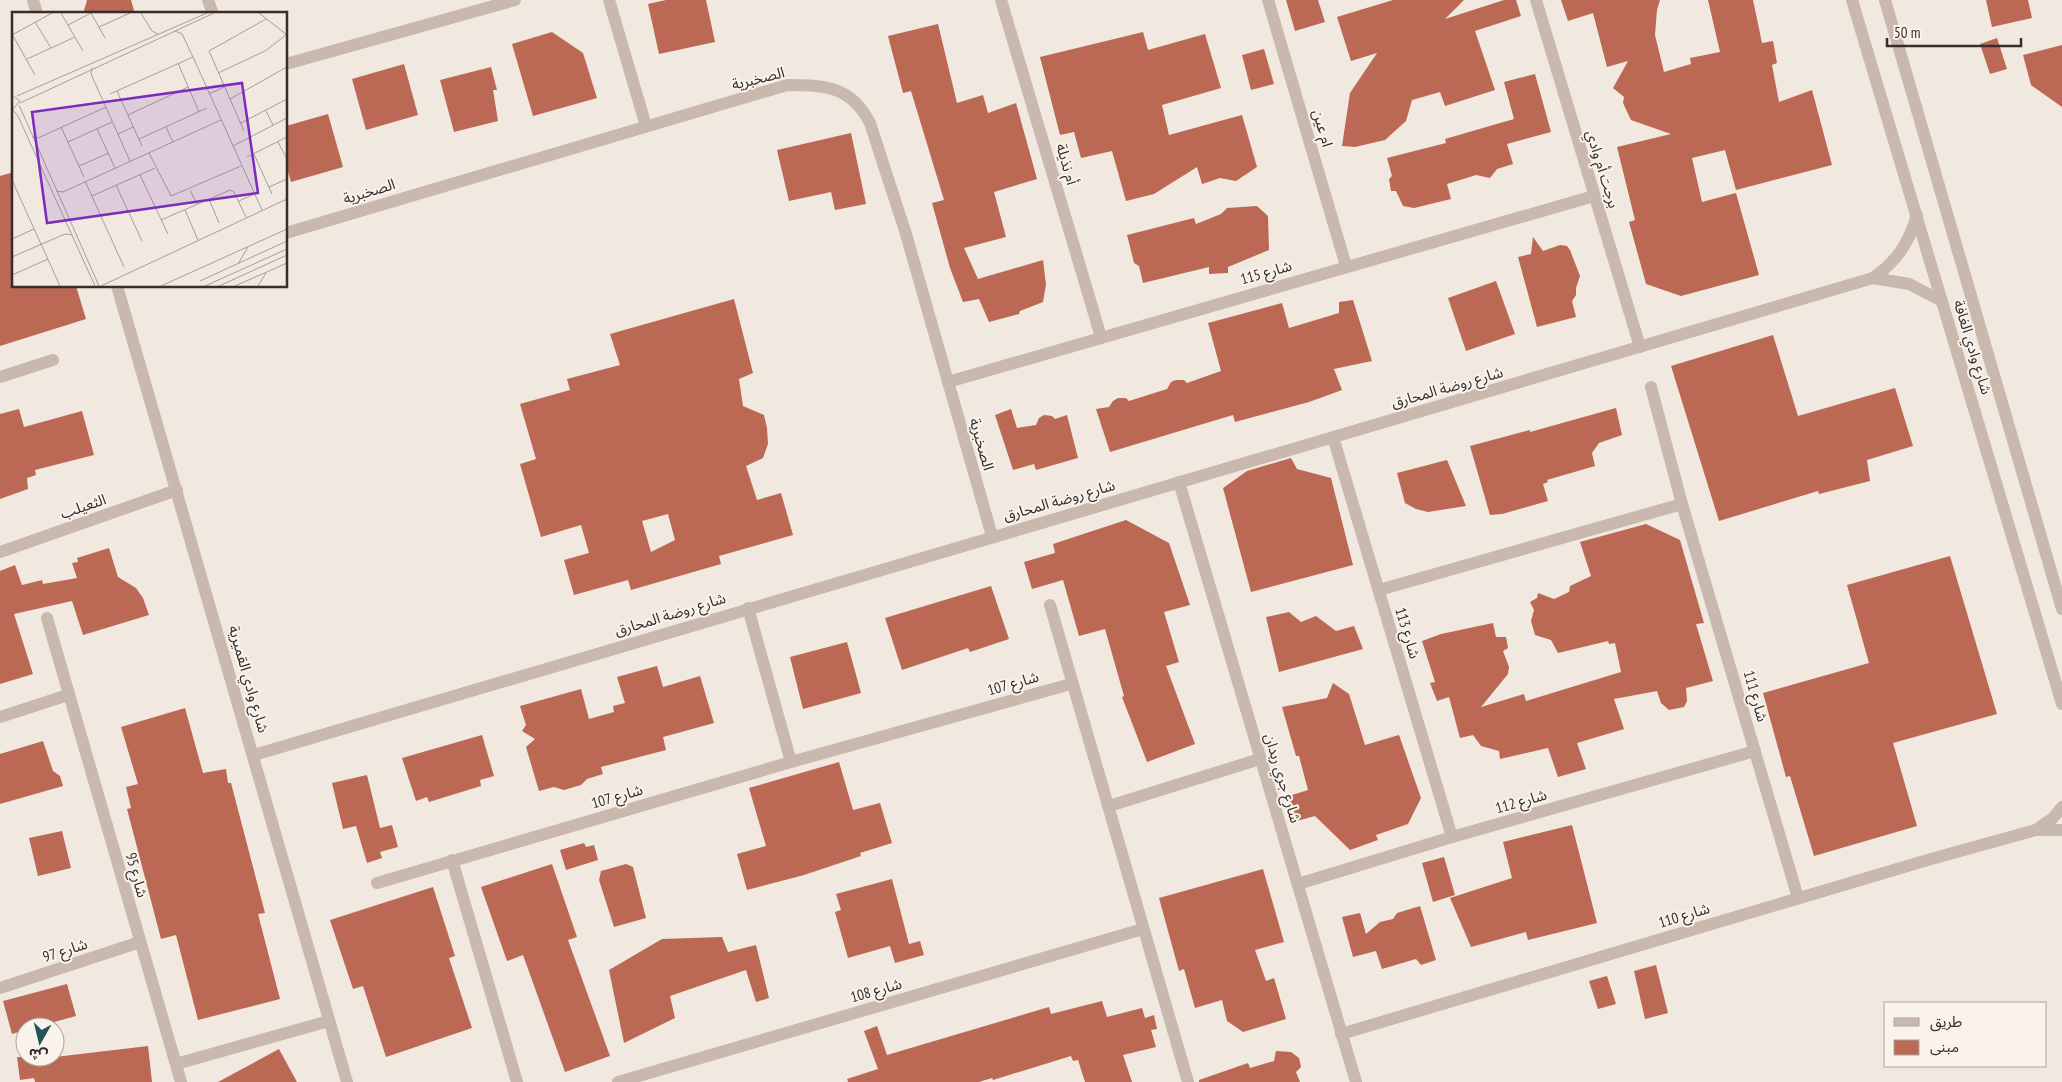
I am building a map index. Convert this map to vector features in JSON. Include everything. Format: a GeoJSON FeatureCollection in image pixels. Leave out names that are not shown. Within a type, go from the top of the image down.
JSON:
{"type":"FeatureCollection","features":[{"type":"Feature","properties":{"kind":"street"},"geometry":{"type":"LineString","coordinates":[[208,0],[212,12]]}},
{"type":"Feature","properties":{"kind":"street"},"geometry":{"type":"LineString","coordinates":[[288,63],[474,5],[515,0]]}},
{"type":"Feature","properties":{"kind":"street"},"geometry":{"type":"LineString","coordinates":[[609,0],[646,126]]}},
{"type":"Feature","properties":{"kind":"street","name":"أم نذيلة"},"geometry":{"type":"LineString","coordinates":[[1001,0],[1101,337]]}},
{"type":"Feature","properties":{"kind":"street","name":"ام عين"},"geometry":{"type":"LineString","coordinates":[[1268,0],[1346,266]]}},
{"type":"Feature","properties":{"kind":"street","name":"برجت أم وادي"},"geometry":{"type":"LineString","coordinates":[[1536,0],[1640,347]]}},
{"type":"Feature","properties":{"kind":"street","name":"شارع وادي الغافة"},"geometry":{"type":"LineString","coordinates":[[1852,0],[2062,704]]}},
{"type":"Feature","properties":{"kind":"street","name":"شارع وادي الغافة"},"geometry":{"type":"LineString","coordinates":[[1885,0],[2062,609]]}},
{"type":"Feature","properties":{"kind":"street","name":"الصخبرية"},"geometry":{"type":"LineString","coordinates":[[288,232],[787,85],[812,85],[832,88],[850,96],[862,107],[870,123],[906,234],[992,536]]}},
{"type":"Feature","properties":{"kind":"street","name":"شارع 115"},"geometry":{"type":"LineString","coordinates":[[948,382],[1594,196]]}},
{"type":"Feature","properties":{"kind":"street","name":"شارع روضة المحارق"},"geometry":{"type":"LineString","coordinates":[[254,755],[992,536],[1873,278],[1889,266],[1902,252],[1912,234],[1917,215]]}},
{"type":"Feature","properties":{"kind":"street","name":"شارع روضة المحارق"},"geometry":{"type":"LineString","coordinates":[[1873,278],[1909,284],[1942,301]]}},
{"type":"Feature","properties":{"kind":"street","name":"شارع وادي القميرية"},"geometry":{"type":"LineString","coordinates":[[118,288],[347,1082]]}},
{"type":"Feature","properties":{"kind":"street"},"geometry":{"type":"LineString","coordinates":[[0,377],[53,360]]}},
{"type":"Feature","properties":{"kind":"street","name":"شارع 111"},"geometry":{"type":"LineString","coordinates":[[1651,387],[1682,504],[1798,898]]}},
{"type":"Feature","properties":{"kind":"street","name":"شارع 113"},"geometry":{"type":"LineString","coordinates":[[1333,437],[1452,837]]}},
{"type":"Feature","properties":{"kind":"street","name":"شارع جري ربدان"},"geometry":{"type":"LineString","coordinates":[[1179,482],[1356,1082]]}},
{"type":"Feature","properties":{"kind":"street","name":"الثعيلب"},"geometry":{"type":"LineString","coordinates":[[0,552],[177,490]]}},
{"type":"Feature","properties":{"kind":"street"},"geometry":{"type":"LineString","coordinates":[[1379,590],[1682,504]]}},
{"type":"Feature","properties":{"kind":"street"},"geometry":{"type":"LineString","coordinates":[[1050,605],[1071,684],[1109,806],[1188,1082]]}},
{"type":"Feature","properties":{"kind":"street"},"geometry":{"type":"LineString","coordinates":[[748,608],[791,762]]}},
{"type":"Feature","properties":{"kind":"street","name":"شارع 95"},"geometry":{"type":"LineString","coordinates":[[47,618],[181,1082]]}},
{"type":"Feature","properties":{"kind":"street","name":"شارع 107"},"geometry":{"type":"LineString","coordinates":[[376,883],[791,762],[1071,684]]}},
{"type":"Feature","properties":{"kind":"street"},"geometry":{"type":"LineString","coordinates":[[0,717],[68,695]]}},
{"type":"Feature","properties":{"kind":"street","name":"شارع 112"},"geometry":{"type":"LineString","coordinates":[[1298,884],[1452,837],[1755,751]]}},
{"type":"Feature","properties":{"kind":"street"},"geometry":{"type":"LineString","coordinates":[[1109,806],[1260,759]]}},
{"type":"Feature","properties":{"kind":"street","name":"شارع 110"},"geometry":{"type":"LineString","coordinates":[[2036,830],[2053,818],[2062,807]]}},
{"type":"Feature","properties":{"kind":"street","name":"شارع 110"},"geometry":{"type":"LineString","coordinates":[[1341,1034],[1798,898],[2036,830],[2062,830]]}},
{"type":"Feature","properties":{"kind":"street"},"geometry":{"type":"LineString","coordinates":[[452,860],[517,1082]]}},
{"type":"Feature","properties":{"kind":"street","name":"شارع 108"},"geometry":{"type":"LineString","coordinates":[[618,1082],[1143,929]]}},
{"type":"Feature","properties":{"kind":"street","name":"شارع 97"},"geometry":{"type":"LineString","coordinates":[[0,988],[140,942]]}},
{"type":"Feature","properties":{"kind":"street"},"geometry":{"type":"LineString","coordinates":[[176,1064],[329,1021]]}},
{"type":"Feature","properties":{"kind":"building"},"geometry":{"type":"Polygon","coordinates":[[[87,0],[131,0],[134,12],[84,12],[87,0]]]}},
{"type":"Feature","properties":{"kind":"building"},"geometry":{"type":"Polygon","coordinates":[[[666,0],[706,0],[715,42],[659,54],[648,4],[666,0]]]}},
{"type":"Feature","properties":{"kind":"building"},"geometry":{"type":"Polygon","coordinates":[[[1286,0],[1318,0],[1325,22],[1295,31],[1286,0]]]}},
{"type":"Feature","properties":{"kind":"building"},"geometry":{"type":"Polygon","coordinates":[[[1393,0],[1464,0],[1445,19],[1504,0],[1516,0],[1521,16],[1475,31],[1495,90],[1445,106],[1440,92],[1412,100],[1406,121],[1385,140],[1355,147],[1342,146],[1350,93],[1377,53],[1351,61],[1337,17],[1393,0]]]}},
{"type":"Feature","properties":{"kind":"building"},"geometry":{"type":"Polygon","coordinates":[[[1561,0],[1660,0],[1657,10],[1655,35],[1664,72],[1691,64],[1690,58],[1720,52],[1708,0],[1753,0],[1762,43],[1773,41],[1777,63],[1772,65],[1779,102],[1812,90],[1832,165],[1736,190],[1725,150],[1692,158],[1702,202],[1736,193],[1759,275],[1681,296],[1646,284],[1629,222],[1635,220],[1617,147],[1671,134],[1631,120],[1623,103],[1624,97],[1613,88],[1628,61],[1607,67],[1593,13],[1568,21],[1561,0]]]}},
{"type":"Feature","properties":{"kind":"building"},"geometry":{"type":"Polygon","coordinates":[[[1986,0],[2028,0],[2032,18],[1992,27],[1986,0]]]}},
{"type":"Feature","properties":{"kind":"building"},"geometry":{"type":"Polygon","coordinates":[[[938,24],[957,103],[983,95],[988,113],[1016,103],[1037,179],[994,192],[1006,237],[964,248],[978,279],[1043,260],[1046,285],[1043,302],[1020,311],[1019,314],[989,322],[979,299],[963,302],[950,268],[932,203],[944,200],[911,91],[903,93],[888,36],[938,24]]]}},
{"type":"Feature","properties":{"kind":"building"},"geometry":{"type":"Polygon","coordinates":[[[552,32],[583,53],[597,98],[533,116],[512,44],[552,32]]]}},
{"type":"Feature","properties":{"kind":"building"},"geometry":{"type":"Polygon","coordinates":[[[1143,32],[1148,50],[1205,34],[1221,88],[1162,105],[1169,135],[1242,115],[1257,167],[1236,181],[1220,178],[1202,184],[1197,167],[1154,194],[1126,201],[1112,151],[1081,158],[1074,132],[1060,135],[1040,57],[1143,32]]]}},
{"type":"Feature","properties":{"kind":"building"},"geometry":{"type":"Polygon","coordinates":[[[1997,38],[2007,69],[1990,74],[1980,44],[1997,38]]]}},
{"type":"Feature","properties":{"kind":"building"},"geometry":{"type":"Polygon","coordinates":[[[2062,45],[2062,107],[2031,85],[2023,55],[2062,45]]]}},
{"type":"Feature","properties":{"kind":"building"},"geometry":{"type":"Polygon","coordinates":[[[1264,49],[1274,84],[1251,90],[1242,55],[1264,49]]]}},
{"type":"Feature","properties":{"kind":"building"},"geometry":{"type":"Polygon","coordinates":[[[404,64],[418,115],[366,130],[352,79],[404,64]]]}},
{"type":"Feature","properties":{"kind":"building"},"geometry":{"type":"Polygon","coordinates":[[[491,67],[497,90],[493,90],[498,121],[454,132],[440,80],[491,67]]]}},
{"type":"Feature","properties":{"kind":"building"},"geometry":{"type":"Polygon","coordinates":[[[1535,74],[1551,132],[1507,144],[1513,164],[1497,169],[1490,178],[1476,175],[1447,184],[1451,199],[1414,208],[1403,206],[1396,191],[1391,191],[1389,179],[1392,176],[1387,158],[1446,143],[1445,139],[1514,119],[1504,82],[1535,74]]]}},
{"type":"Feature","properties":{"kind":"building"},"geometry":{"type":"Polygon","coordinates":[[[328,114],[343,167],[291,182],[288,172],[288,125],[328,114]]]}},
{"type":"Feature","properties":{"kind":"building"},"geometry":{"type":"Polygon","coordinates":[[[851,133],[866,204],[835,210],[831,192],[789,201],[777,150],[851,133]]]}},
{"type":"Feature","properties":{"kind":"building"},"geometry":{"type":"Polygon","coordinates":[[[12,173],[12,288],[77,288],[86,319],[0,346],[0,176],[12,173]]]}},
{"type":"Feature","properties":{"kind":"building"},"geometry":{"type":"Polygon","coordinates":[[[1257,206],[1268,216],[1269,250],[1228,267],[1228,273],[1209,274],[1209,267],[1143,283],[1139,266],[1134,263],[1127,235],[1194,218],[1196,224],[1221,214],[1227,208],[1257,206]]]}},
{"type":"Feature","properties":{"kind":"building"},"geometry":{"type":"Polygon","coordinates":[[[1533,237],[1543,251],[1560,245],[1567,246],[1570,250],[1580,276],[1576,295],[1572,301],[1576,317],[1537,327],[1518,257],[1531,254],[1533,237]]]}},
{"type":"Feature","properties":{"kind":"building"},"geometry":{"type":"Polygon","coordinates":[[[1496,281],[1515,334],[1466,351],[1448,298],[1496,281]]]}},
{"type":"Feature","properties":{"kind":"building"},"geometry":{"type":"Polygon","coordinates":[[[734,299],[753,373],[739,379],[743,406],[764,415],[767,428],[768,444],[763,458],[746,466],[757,500],[781,493],[793,535],[719,556],[721,564],[631,590],[628,580],[574,595],[564,560],[589,553],[581,525],[541,537],[520,464],[536,459],[520,404],[570,390],[567,379],[620,365],[610,334],[734,299]],[[668,514],[642,521],[651,552],[675,540],[668,514]]]}},
{"type":"Feature","properties":{"kind":"building"},"geometry":{"type":"Polygon","coordinates":[[[1353,300],[1372,361],[1334,369],[1342,390],[1309,402],[1235,422],[1233,415],[1110,452],[1096,409],[1109,407],[1118,398],[1126,398],[1129,401],[1167,389],[1171,382],[1176,380],[1184,380],[1187,383],[1221,371],[1208,323],[1282,303],[1289,328],[1339,313],[1339,302],[1353,300]]]}},
{"type":"Feature","properties":{"kind":"building"},"geometry":{"type":"Polygon","coordinates":[[[1773,335],[1798,416],[1895,388],[1913,446],[1867,460],[1870,481],[1819,494],[1818,491],[1719,521],[1671,366],[1773,335]]]}},
{"type":"Feature","properties":{"kind":"building"},"geometry":{"type":"Polygon","coordinates":[[[1616,408],[1622,435],[1599,443],[1592,453],[1595,466],[1547,480],[1548,482],[1543,484],[1548,501],[1502,514],[1490,515],[1470,446],[1530,430],[1530,432],[1616,408]]]}},
{"type":"Feature","properties":{"kind":"building"},"geometry":{"type":"Polygon","coordinates":[[[19,409],[24,427],[82,411],[94,455],[35,470],[36,475],[27,478],[28,489],[0,499],[0,414],[19,409]]]}},
{"type":"Feature","properties":{"kind":"building"},"geometry":{"type":"Polygon","coordinates":[[[1011,409],[1017,428],[1036,425],[1039,418],[1044,415],[1052,416],[1055,419],[1067,415],[1078,458],[1036,470],[1034,464],[1013,470],[995,415],[1011,409]]]}},
{"type":"Feature","properties":{"kind":"building"},"geometry":{"type":"Polygon","coordinates":[[[1291,458],[1297,469],[1331,478],[1353,565],[1251,592],[1223,488],[1247,471],[1291,458]]]}},
{"type":"Feature","properties":{"kind":"building"},"geometry":{"type":"Polygon","coordinates":[[[1447,460],[1466,506],[1428,512],[1416,509],[1405,503],[1397,473],[1447,460]]]}},
{"type":"Feature","properties":{"kind":"building"},"geometry":{"type":"Polygon","coordinates":[[[1126,520],[1169,543],[1190,605],[1164,612],[1179,662],[1166,666],[1195,744],[1147,762],[1122,697],[1124,696],[1105,629],[1079,636],[1063,580],[1032,589],[1024,562],[1055,553],[1053,544],[1126,520]]]}},
{"type":"Feature","properties":{"kind":"building"},"geometry":{"type":"Polygon","coordinates":[[[1646,524],[1680,540],[1704,623],[1696,624],[1713,681],[1686,688],[1687,701],[1684,707],[1669,710],[1661,703],[1657,691],[1614,699],[1624,729],[1577,743],[1586,769],[1558,777],[1548,748],[1500,759],[1499,751],[1481,746],[1473,735],[1460,738],[1449,697],[1437,701],[1430,683],[1435,682],[1422,641],[1441,634],[1493,623],[1496,637],[1506,637],[1508,648],[1503,651],[1509,667],[1508,674],[1481,707],[1524,694],[1526,701],[1621,672],[1615,643],[1609,644],[1608,641],[1558,653],[1551,640],[1535,635],[1531,621],[1534,610],[1530,602],[1537,598],[1538,593],[1554,599],[1569,592],[1570,586],[1591,576],[1580,542],[1646,524]]]}},
{"type":"Feature","properties":{"kind":"building"},"geometry":{"type":"Polygon","coordinates":[[[109,548],[118,577],[136,588],[143,598],[149,615],[83,635],[72,601],[14,614],[33,674],[0,684],[0,571],[15,565],[22,585],[42,580],[43,584],[77,578],[72,563],[78,562],[77,558],[109,548]]]}},
{"type":"Feature","properties":{"kind":"building"},"geometry":{"type":"Polygon","coordinates":[[[1950,556],[1997,714],[1893,743],[1917,826],[1814,856],[1790,776],[1786,777],[1763,693],[1869,663],[1847,585],[1950,556]]]}},
{"type":"Feature","properties":{"kind":"building"},"geometry":{"type":"Polygon","coordinates":[[[991,586],[1009,639],[970,652],[968,648],[902,670],[885,618],[991,586]]]}},
{"type":"Feature","properties":{"kind":"building"},"geometry":{"type":"Polygon","coordinates":[[[1289,612],[1301,622],[1316,616],[1336,631],[1354,626],[1363,649],[1279,672],[1266,617],[1289,612]]]}},
{"type":"Feature","properties":{"kind":"building"},"geometry":{"type":"Polygon","coordinates":[[[847,642],[861,693],[803,709],[790,657],[847,642]]]}},
{"type":"Feature","properties":{"kind":"building"},"geometry":{"type":"Polygon","coordinates":[[[657,666],[663,687],[700,676],[714,723],[663,737],[666,750],[601,767],[603,774],[587,779],[581,785],[564,790],[554,787],[539,791],[526,747],[535,739],[522,731],[526,725],[520,706],[581,689],[589,719],[614,712],[613,706],[625,703],[617,677],[657,666]]]}},
{"type":"Feature","properties":{"kind":"building"},"geometry":{"type":"Polygon","coordinates":[[[1333,683],[1349,694],[1365,745],[1399,735],[1421,798],[1408,824],[1376,835],[1378,840],[1350,850],[1315,816],[1297,821],[1289,796],[1308,790],[1299,756],[1296,756],[1282,707],[1327,698],[1333,683]]]}},
{"type":"Feature","properties":{"kind":"building"},"geometry":{"type":"Polygon","coordinates":[[[185,708],[203,773],[226,769],[228,783],[231,783],[265,913],[258,914],[280,999],[198,1020],[176,935],[161,939],[127,809],[131,808],[126,787],[138,784],[121,727],[185,708]]]}},
{"type":"Feature","properties":{"kind":"building"},"geometry":{"type":"Polygon","coordinates":[[[482,735],[494,776],[480,780],[481,786],[429,802],[427,797],[416,801],[402,758],[482,735]]]}},
{"type":"Feature","properties":{"kind":"building"},"geometry":{"type":"Polygon","coordinates":[[[43,741],[53,771],[60,776],[63,786],[0,804],[0,754],[43,741]]]}},
{"type":"Feature","properties":{"kind":"building"},"geometry":{"type":"Polygon","coordinates":[[[839,762],[853,810],[880,803],[892,843],[860,853],[861,856],[804,875],[747,890],[737,854],[766,846],[749,788],[839,762]]]}},
{"type":"Feature","properties":{"kind":"building"},"geometry":{"type":"Polygon","coordinates":[[[367,775],[380,828],[392,825],[398,847],[380,852],[382,858],[367,863],[356,826],[343,829],[332,783],[367,775]]]}},
{"type":"Feature","properties":{"kind":"building"},"geometry":{"type":"Polygon","coordinates":[[[1572,825],[1597,923],[1528,940],[1526,932],[1471,947],[1450,898],[1512,878],[1503,842],[1572,825]]]}},
{"type":"Feature","properties":{"kind":"building"},"geometry":{"type":"Polygon","coordinates":[[[62,831],[71,868],[38,876],[29,838],[62,831]]]}},
{"type":"Feature","properties":{"kind":"building"},"geometry":{"type":"Polygon","coordinates":[[[584,843],[586,847],[594,845],[598,860],[566,870],[560,850],[584,843]]]}},
{"type":"Feature","properties":{"kind":"building"},"geometry":{"type":"Polygon","coordinates":[[[1444,857],[1455,895],[1433,902],[1422,863],[1444,857]]]}},
{"type":"Feature","properties":{"kind":"building"},"geometry":{"type":"Polygon","coordinates":[[[552,864],[577,937],[568,940],[610,1056],[565,1072],[523,955],[507,961],[481,887],[552,864]]]}},
{"type":"Feature","properties":{"kind":"building"},"geometry":{"type":"Polygon","coordinates":[[[626,864],[633,867],[646,918],[614,927],[599,880],[601,871],[626,864]]]}},
{"type":"Feature","properties":{"kind":"building"},"geometry":{"type":"Polygon","coordinates":[[[1263,869],[1284,942],[1255,950],[1266,981],[1274,978],[1286,1019],[1243,1032],[1227,1021],[1222,1000],[1195,1008],[1184,969],[1179,971],[1159,898],[1263,869]]]}},
{"type":"Feature","properties":{"kind":"building"},"geometry":{"type":"Polygon","coordinates":[[[892,879],[909,944],[920,941],[924,955],[895,963],[890,946],[848,958],[835,912],[841,910],[836,894],[892,879]]]}},
{"type":"Feature","properties":{"kind":"building"},"geometry":{"type":"Polygon","coordinates":[[[433,887],[455,956],[449,958],[472,1028],[386,1057],[363,986],[353,989],[330,920],[433,887]]]}},
{"type":"Feature","properties":{"kind":"building"},"geometry":{"type":"Polygon","coordinates":[[[1420,906],[1436,960],[1421,965],[1416,959],[1382,969],[1376,951],[1353,957],[1342,917],[1360,913],[1366,934],[1380,922],[1393,919],[1397,913],[1420,906]]]}},
{"type":"Feature","properties":{"kind":"building"},"geometry":{"type":"Polygon","coordinates":[[[722,937],[728,952],[756,945],[769,998],[756,1002],[746,970],[670,996],[675,1018],[624,1043],[609,970],[662,939],[722,937]]]}},
{"type":"Feature","properties":{"kind":"building"},"geometry":{"type":"Polygon","coordinates":[[[1656,965],[1668,1013],[1645,1019],[1634,971],[1656,965]]]}},
{"type":"Feature","properties":{"kind":"building"},"geometry":{"type":"Polygon","coordinates":[[[1607,976],[1616,1004],[1598,1009],[1589,981],[1607,976]]]}},
{"type":"Feature","properties":{"kind":"building"},"geometry":{"type":"Polygon","coordinates":[[[67,984],[76,1016],[65,1019],[65,1017],[15,1017],[15,1033],[12,1034],[3,1001],[67,984]]]}},
{"type":"Feature","properties":{"kind":"building"},"geometry":{"type":"Polygon","coordinates":[[[1102,1001],[1107,1017],[1142,1008],[1145,1018],[1154,1015],[1157,1029],[1151,1030],[1156,1047],[1123,1055],[1132,1082],[1085,1082],[1078,1060],[1073,1061],[1071,1056],[993,1080],[992,1078],[979,1082],[848,1082],[847,1079],[878,1069],[864,1031],[877,1026],[887,1055],[1049,1007],[1051,1014],[1102,1001]]]}},
{"type":"Feature","properties":{"kind":"building"},"geometry":{"type":"Polygon","coordinates":[[[148,1046],[152,1082],[35,1082],[34,1078],[20,1080],[18,1067],[65,1067],[65,1056],[148,1046]]]}},
{"type":"Feature","properties":{"kind":"building"},"geometry":{"type":"Polygon","coordinates":[[[279,1049],[297,1082],[218,1082],[279,1049]]]}},
{"type":"Feature","properties":{"kind":"building"},"geometry":{"type":"Polygon","coordinates":[[[1276,1051],[1291,1052],[1299,1058],[1301,1067],[1296,1072],[1300,1082],[1199,1082],[1199,1080],[1248,1063],[1250,1068],[1274,1061],[1276,1051]]]}}]}
